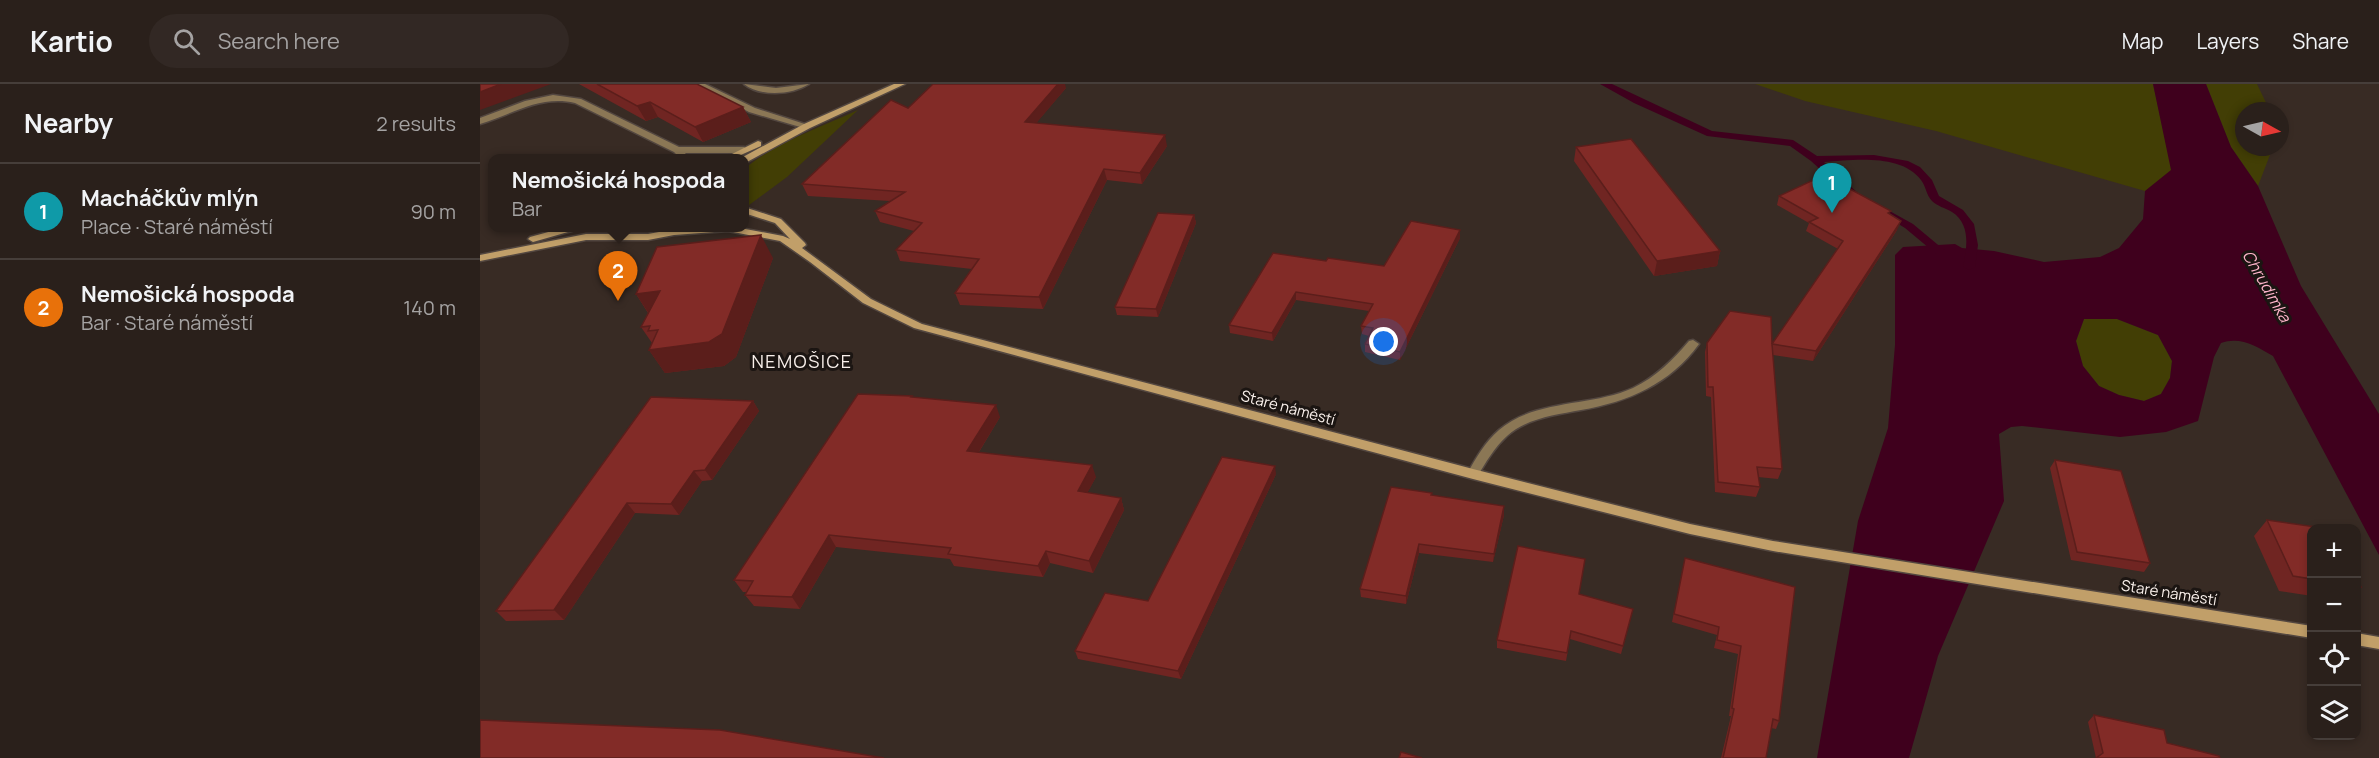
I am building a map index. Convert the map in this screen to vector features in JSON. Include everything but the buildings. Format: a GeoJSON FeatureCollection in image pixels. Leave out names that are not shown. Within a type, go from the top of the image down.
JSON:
{"type":"FeatureCollection","features":[{"type":"Feature","properties":{"kind":"street"},"geometry":{"type":"LineString","coordinates":[[746,154],[898,84]]}},
{"type":"Feature","properties":{"kind":"street","name":"Staré náměstí"},"geometry":{"type":"LineString","coordinates":[[749,212],[778,221],[814,260]]}},
{"type":"Feature","properties":{"kind":"street","name":"Staré náměstí"},"geometry":{"type":"LineString","coordinates":[[480,256],[559,232]]}},
{"type":"Feature","properties":{"kind":"street","name":"Staré náměstí"},"geometry":{"type":"LineString","coordinates":[[618,232],[633,237]]}},
{"type":"Feature","properties":{"kind":"street","name":"Staré náměstí"},"geometry":{"type":"LineString","coordinates":[[480,256],[586,237],[657,236],[675,232]]}},
{"type":"Feature","properties":{"kind":"street","name":"Staré náměstí"},"geometry":{"type":"LineString","coordinates":[[749,232],[783,239],[867,301],[918,326],[1473,474],[1690,529],[1773,546],[2307,631]]}},
{"type":"Feature","properties":{"kind":"street"},"geometry":{"type":"LineString","coordinates":[[2361,640],[2379,643]]}},
{"type":"Feature","properties":{"kind":"lane"},"geometry":{"type":"LineString","coordinates":[[699,84],[752,110],[807,126]]}},
{"type":"Feature","properties":{"kind":"lane"},"geometry":{"type":"LineString","coordinates":[[748,84],[768,90],[789,89],[805,84]]}},
{"type":"Feature","properties":{"kind":"lane"},"geometry":{"type":"LineString","coordinates":[[480,121],[539,100],[565,98],[677,150],[731,154]]}},
{"type":"Feature","properties":{"kind":"lane"},"geometry":{"type":"LineString","coordinates":[[677,150],[681,154]]}},
{"type":"Feature","properties":{"kind":"lane"},"geometry":{"type":"LineString","coordinates":[[1473,474],[1488,448],[1509,429],[1544,412],[1630,394],[1666,373],[1693,344]]}},
{"type":"Feature","properties":{"kind":"shaded area"},"geometry":{"type":"Polygon","coordinates":[[[1755,84],[2153,84],[2172,170],[2145,191],[1936,131],[1805,101],[1755,84]]]}},
{"type":"Feature","properties":{"kind":"shaded area"},"geometry":{"type":"Polygon","coordinates":[[[2206,84],[2257,84],[2266,102],[2235,102],[2235,153],[2206,84]]]}},
{"type":"Feature","properties":{"kind":"shaded area"},"geometry":{"type":"Polygon","coordinates":[[[858,110],[787,177],[749,205],[749,165],[784,143],[858,110]]]}},
{"type":"Feature","properties":{"kind":"shaded area"},"geometry":{"type":"Polygon","coordinates":[[[2237,156],[2270,156],[2258,186],[2237,156]]]}},
{"type":"Feature","properties":{"kind":"shaded area"},"geometry":{"type":"Polygon","coordinates":[[[2084,319],[2117,319],[2158,335],[2172,361],[2170,378],[2161,394],[2144,401],[2119,395],[2099,386],[2083,366],[2076,341],[2084,319]]]}},
{"type":"Feature","properties":{"kind":"water","name":"Chrudimka"},"geometry":{"type":"Polygon","coordinates":[[[2153,84],[2206,84],[2235,156],[2258,186],[2301,286],[2379,414],[2379,555],[2273,356],[2241,341],[2221,343],[2214,357],[2198,421],[2166,432],[2120,437],[2022,426],[2011,427],[1999,434],[2004,501],[1938,656],[1909,758],[1817,758],[1858,521],[1888,428],[1895,345],[1895,255],[1903,247],[1955,244],[1962,248],[1994,251],[2044,262],[2100,257],[2119,248],[2143,219],[2145,191],[2171,170],[2153,84]],[[2084,319],[2076,341],[2083,366],[2099,386],[2119,395],[2144,401],[2161,394],[2170,378],[2172,361],[2158,335],[2117,319],[2084,319]]]}},
{"type":"Feature","properties":{"kind":"waterway"},"geometry":{"type":"LineString","coordinates":[[1605,84],[1710,134],[1793,143],[1815,159]]}},
{"type":"Feature","properties":{"kind":"waterway"},"geometry":{"type":"LineString","coordinates":[[1815,159],[1874,158],[1890,160],[1916,169],[1927,180],[1935,198],[1959,212],[1969,224],[1972,238],[1969,267]]}},
{"type":"Feature","properties":{"kind":"waterway"},"geometry":{"type":"LineString","coordinates":[[1815,159],[1856,196]]}},
{"type":"Feature","properties":{"kind":"waterway"},"geometry":{"type":"LineString","coordinates":[[1886,212],[1909,226],[1945,256]]}},
{"type":"Feature","properties":{"kind":"place","name":"Macháčkův mlýn"},"geometry":{"type":"Point","coordinates":[1832,213]}},
{"type":"Feature","properties":{"kind":"place","name":"Nemošická hospoda"},"geometry":{"type":"Point","coordinates":[618,301]}},
{"type":"Feature","properties":{"kind":"district","name":"NEMOŠICE"},"geometry":{"type":"Point","coordinates":[802,362]}}]}
